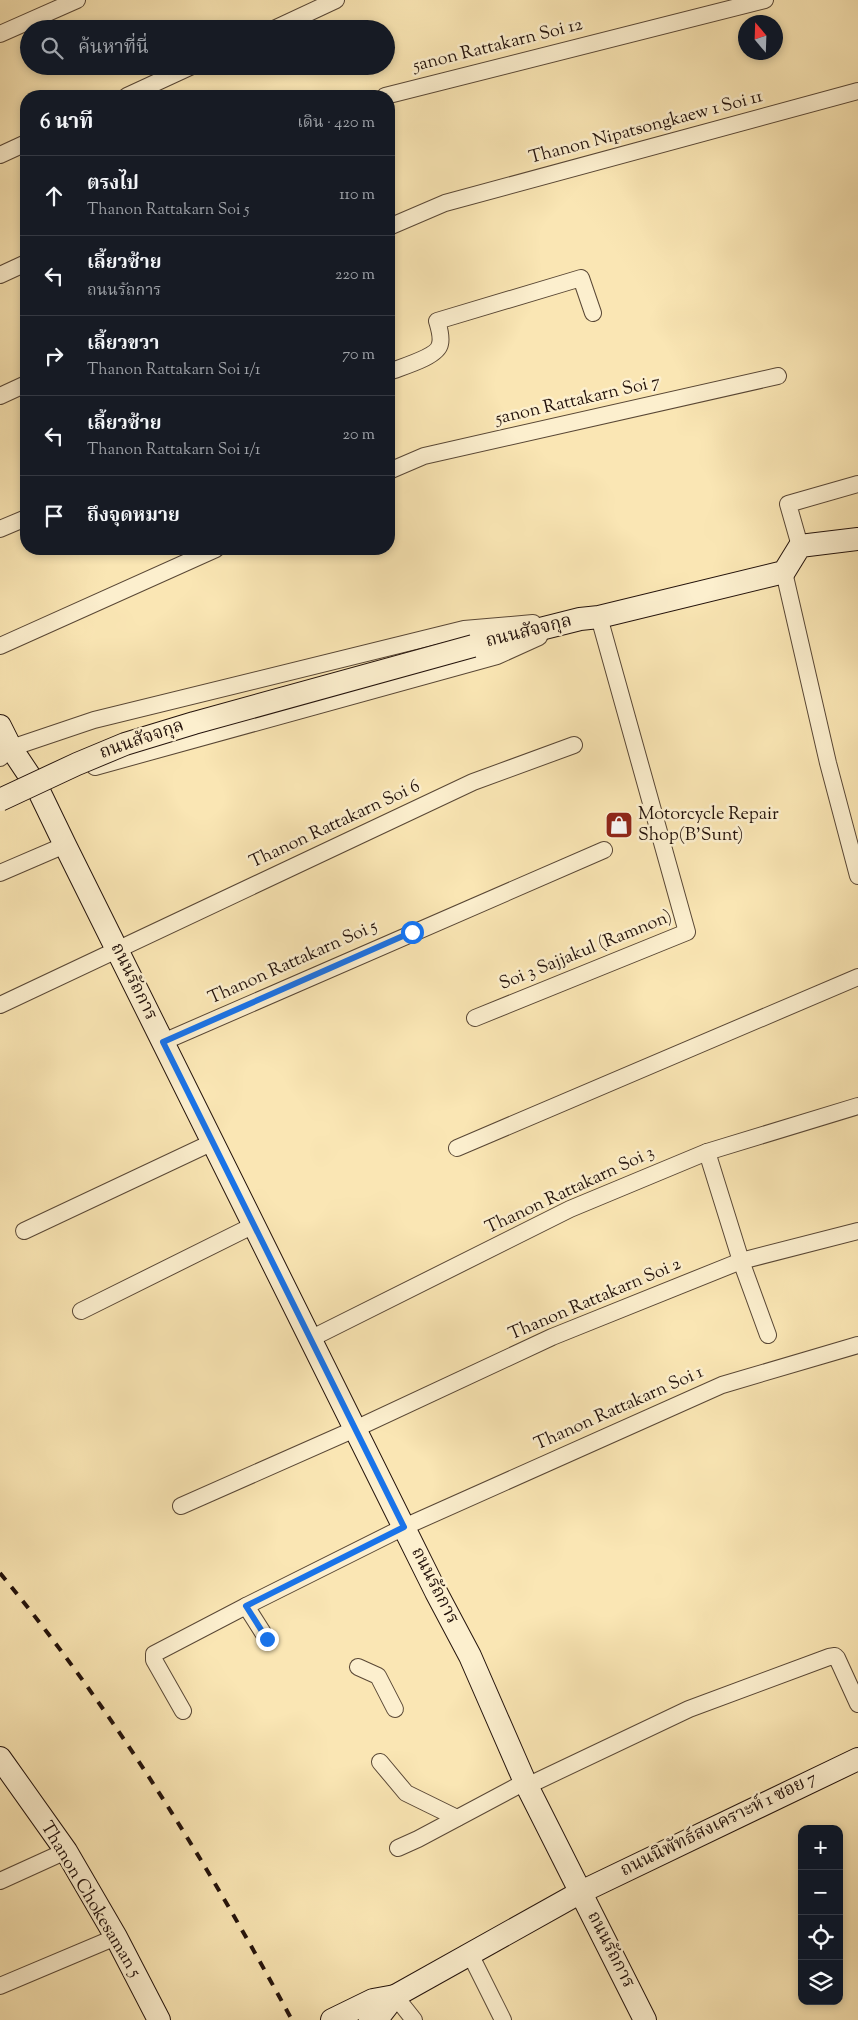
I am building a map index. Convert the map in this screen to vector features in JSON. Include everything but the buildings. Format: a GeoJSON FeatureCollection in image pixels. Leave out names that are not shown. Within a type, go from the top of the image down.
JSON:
{"type":"FeatureCollection","features":[{"type":"Feature","properties":{"kind":"street"},"geometry":{"type":"LineString","coordinates":[[32,20],[77,0]]}},
{"type":"Feature","properties":{"kind":"street"},"geometry":{"type":"LineString","coordinates":[[293,20],[336,0]]}},
{"type":"Feature","properties":{"kind":"street","name":"5anon Rattakarn Soi 12"},"geometry":{"type":"LineString","coordinates":[[395,94],[765,0]]}},
{"type":"Feature","properties":{"kind":"street"},"geometry":{"type":"LineString","coordinates":[[0,34],[20,25]]}},
{"type":"Feature","properties":{"kind":"street"},"geometry":{"type":"LineString","coordinates":[[140,90],[172,75]]}},
{"type":"Feature","properties":{"kind":"street","name":"Thanon Nipatsongkaew 1 Soi 11"},"geometry":{"type":"LineString","coordinates":[[395,224],[445,203],[858,91]]}},
{"type":"Feature","properties":{"kind":"street"},"geometry":{"type":"LineString","coordinates":[[0,155],[20,146]]}},
{"type":"Feature","properties":{"kind":"street"},"geometry":{"type":"LineString","coordinates":[[0,275],[20,266]]}},
{"type":"Feature","properties":{"kind":"street"},"geometry":{"type":"LineString","coordinates":[[395,370],[433,354],[440,346],[437,321],[581,278],[593,313]]}},
{"type":"Feature","properties":{"kind":"street","name":"5anon Rattakarn Soi 7"},"geometry":{"type":"LineString","coordinates":[[395,468],[424,456],[778,376]]}},
{"type":"Feature","properties":{"kind":"street"},"geometry":{"type":"LineString","coordinates":[[0,396],[20,387]]}},
{"type":"Feature","properties":{"kind":"street"},"geometry":{"type":"LineString","coordinates":[[858,484],[788,504],[800,546],[784,572],[828,763],[858,876]]}},
{"type":"Feature","properties":{"kind":"street"},"geometry":{"type":"LineString","coordinates":[[0,529],[20,521]]}},
{"type":"Feature","properties":{"kind":"street"},"geometry":{"type":"LineString","coordinates":[[800,546],[858,539]]}},
{"type":"Feature","properties":{"kind":"street"},"geometry":{"type":"LineString","coordinates":[[0,646],[203,555]]}},
{"type":"Feature","properties":{"kind":"street","name":"ถนนสัจจกุล"},"geometry":{"type":"LineString","coordinates":[[0,800],[76,764],[126,744],[204,720],[473,646],[784,572]]}},
{"type":"Feature","properties":{"kind":"street","name":"ถนนสัจจกุล"},"geometry":{"type":"LineString","coordinates":[[6,753],[94,720],[464,629],[590,618]]}},
{"type":"Feature","properties":{"kind":"street","name":"ถนนสัจจกุล"},"geometry":{"type":"LineString","coordinates":[[38,787],[114,761],[497,656],[590,618]]}},
{"type":"Feature","properties":{"kind":"street","name":"Soi 3 Sajjakul (Ramnon)"},"geometry":{"type":"LineString","coordinates":[[476,1018],[687,932],[590,618]]}},
{"type":"Feature","properties":{"kind":"street","name":"ถนนรัถการ"},"geometry":{"type":"LineString","coordinates":[[0,726],[6,753],[38,787],[310,1339],[470,1656],[526,1784],[645,2020]]}},
{"type":"Feature","properties":{"kind":"street","name":"Thanon Rattakarn Soi 6"},"geometry":{"type":"LineString","coordinates":[[0,1005],[473,782],[574,745]]}},
{"type":"Feature","properties":{"kind":"street"},"geometry":{"type":"LineString","coordinates":[[0,873],[65,845]]}},
{"type":"Feature","properties":{"kind":"street","name":"Thanon Rattakarn Soi 5"},"geometry":{"type":"LineString","coordinates":[[163,1042],[604,850]]}},
{"type":"Feature","properties":{"kind":"street"},"geometry":{"type":"LineString","coordinates":[[457,1148],[858,976]]}},
{"type":"Feature","properties":{"kind":"street","name":"Thanon Rattakarn Soi 3"},"geometry":{"type":"LineString","coordinates":[[310,1339],[570,1209],[707,1152],[858,1106]]}},
{"type":"Feature","properties":{"kind":"street"},"geometry":{"type":"LineString","coordinates":[[24,1230],[213,1142]]}},
{"type":"Feature","properties":{"kind":"street"},"geometry":{"type":"LineString","coordinates":[[707,1152],[741,1261],[768,1335]]}},
{"type":"Feature","properties":{"kind":"street"},"geometry":{"type":"LineString","coordinates":[[81,1311],[254,1225]]}},
{"type":"Feature","properties":{"kind":"street","name":"Thanon Rattakarn Soi 2"},"geometry":{"type":"LineString","coordinates":[[181,1506],[356,1429],[552,1337],[741,1261],[858,1232]]}},
{"type":"Feature","properties":{"kind":"street","name":"Thanon Rattakarn Soi 1"},"geometry":{"type":"LineString","coordinates":[[182,1711],[154,1660],[154,1654],[404,1527],[722,1384],[858,1345]]}},
{"type":"Feature","properties":{"kind":"street"},"geometry":{"type":"LineString","coordinates":[[246,1606],[267,1639]]}},
{"type":"Feature","properties":{"kind":"street"},"geometry":{"type":"LineString","coordinates":[[398,1848],[526,1784],[690,1709],[829,1657],[835,1656],[838,1658],[858,1704]]}},
{"type":"Feature","properties":{"kind":"street"},"geometry":{"type":"LineString","coordinates":[[358,1667],[378,1676],[395,1709]]}},
{"type":"Feature","properties":{"kind":"street","name":"Thanon Chokesaman 5"},"geometry":{"type":"LineString","coordinates":[[0,1758],[66,1851],[116,1937],[156,2019]]}},
{"type":"Feature","properties":{"kind":"street","name":"ถนนนิพัทธ์สงเคราะห์ 1 ซอย 7"},"geometry":{"type":"LineString","coordinates":[[395,1996],[581,1892],[858,1759]]}},
{"type":"Feature","properties":{"kind":"street"},"geometry":{"type":"LineString","coordinates":[[380,1762],[406,1793],[457,1818]]}},
{"type":"Feature","properties":{"kind":"street"},"geometry":{"type":"LineString","coordinates":[[0,1880],[66,1851]]}},
{"type":"Feature","properties":{"kind":"street"},"geometry":{"type":"LineString","coordinates":[[0,1986],[116,1937]]}},
{"type":"Feature","properties":{"kind":"street"},"geometry":{"type":"LineString","coordinates":[[470,1954],[503,2020]]}},
{"type":"Feature","properties":{"kind":"street"},"geometry":{"type":"LineString","coordinates":[[332,2020],[373,2000],[395,1996]]}},
{"type":"Feature","properties":{"kind":"street"},"geometry":{"type":"LineString","coordinates":[[370,2020],[381,2014],[395,1996]]}},
{"type":"Feature","properties":{"kind":"street"},"geometry":{"type":"LineString","coordinates":[[395,1996],[414,2020]]}},
{"type":"Feature","properties":{"kind":"railway"},"geometry":{"type":"LineString","coordinates":[[0,1573],[82,1679],[157,1789],[227,1903],[292,2020]]}},
{"type":"Feature","properties":{"kind":"place","name":"Motorcycle Repair Shop(B'Sunt)"},"geometry":{"type":"Point","coordinates":[619,825]}},
{"type":"Feature","properties":{"kind":"route"},"geometry":{"type":"LineString","coordinates":[[267,1639],[246,1606],[404,1527],[163,1042],[412,932]]}}]}
